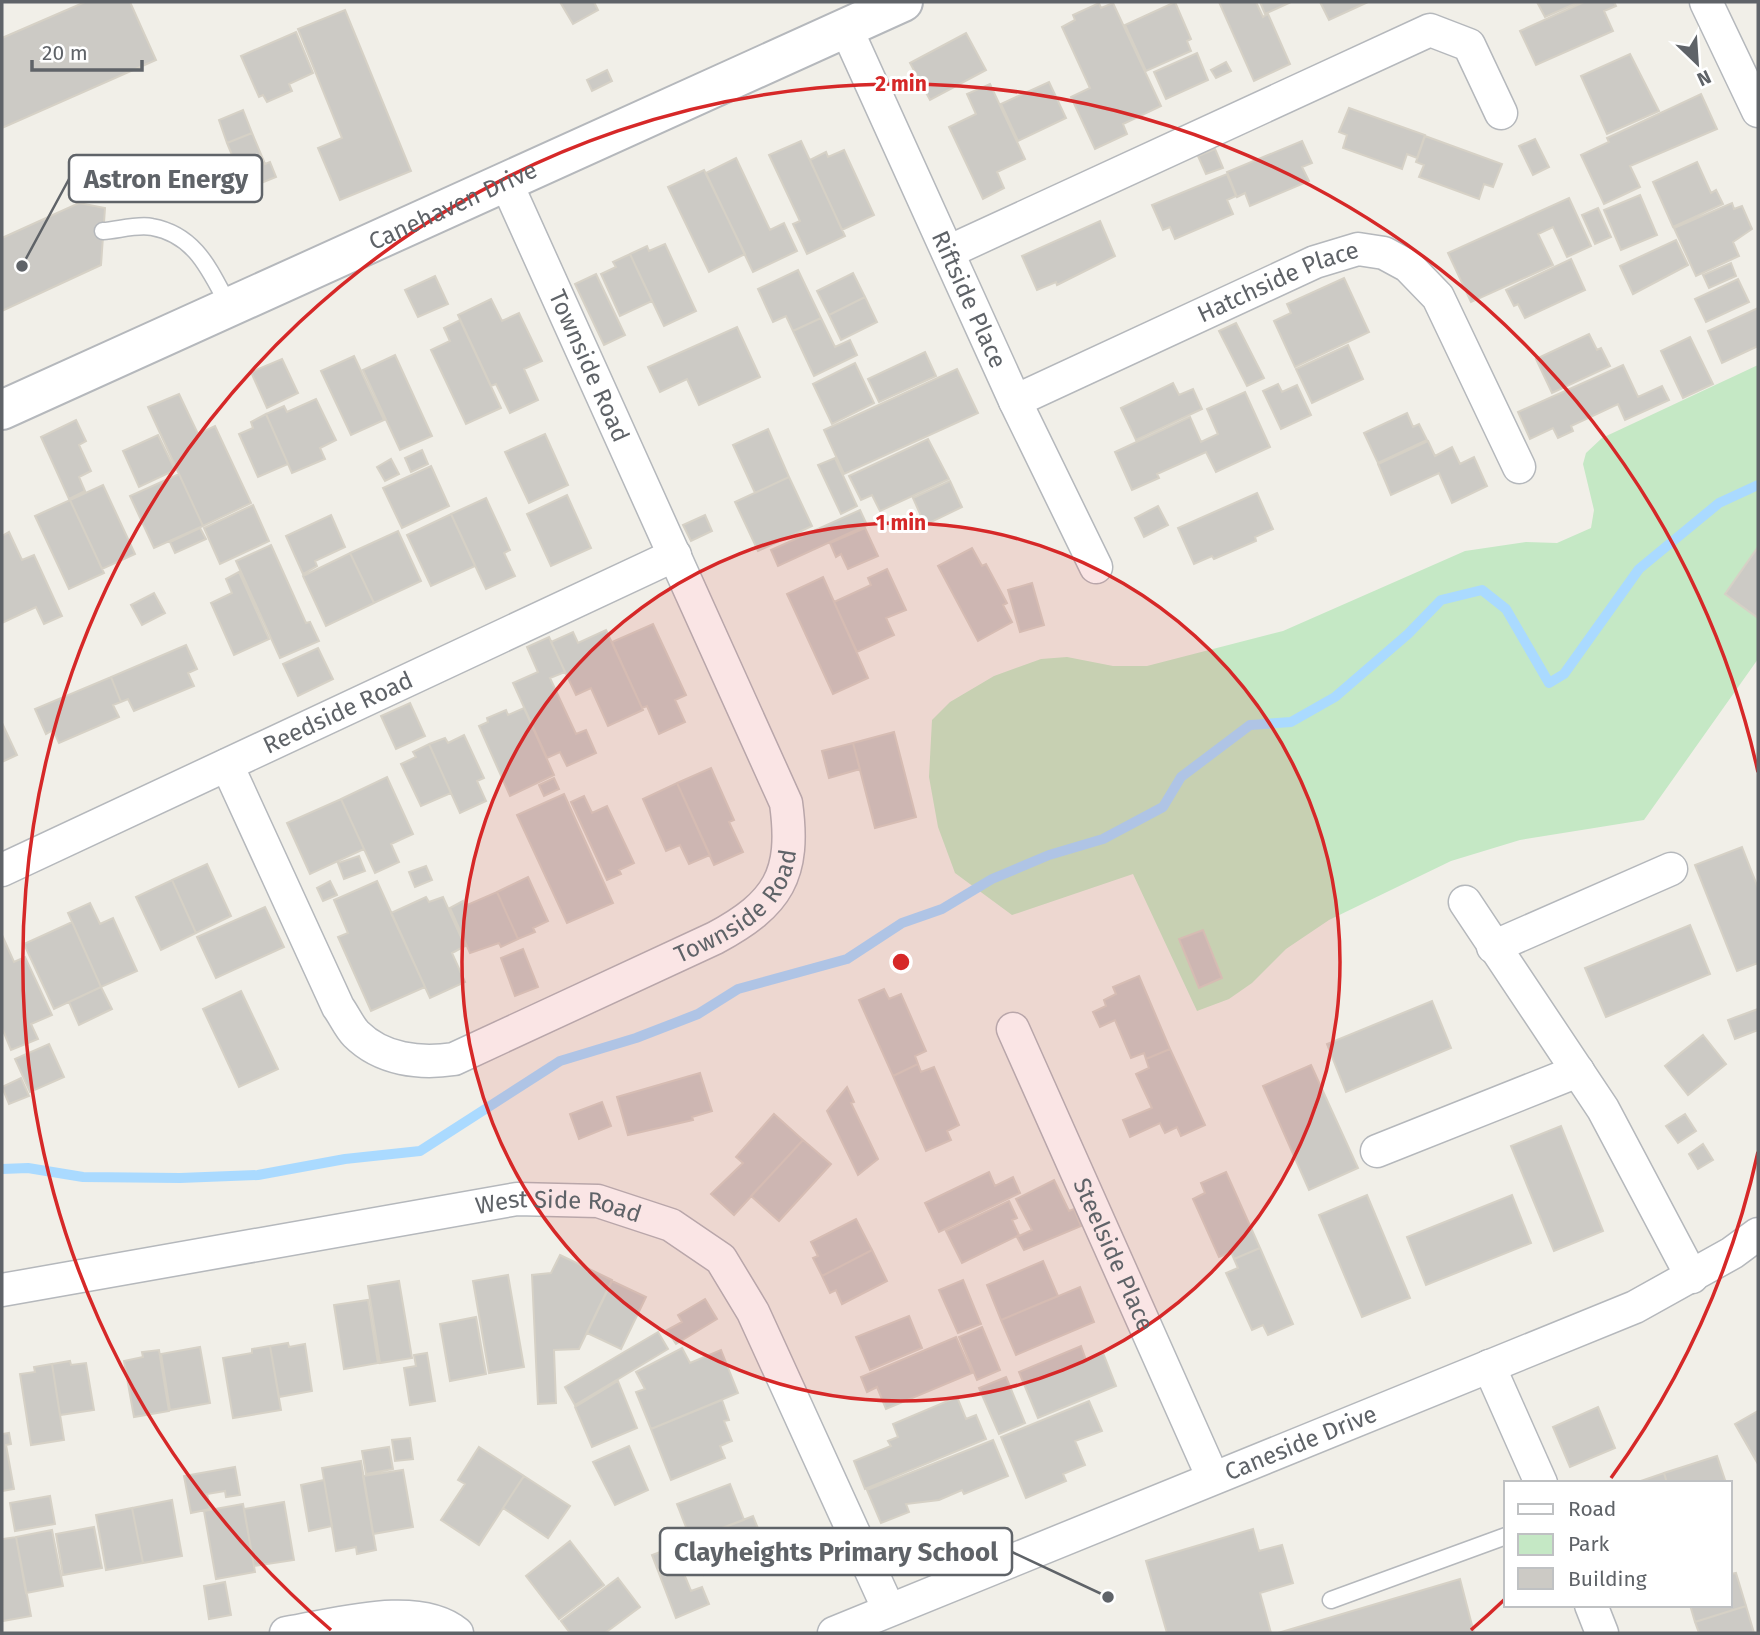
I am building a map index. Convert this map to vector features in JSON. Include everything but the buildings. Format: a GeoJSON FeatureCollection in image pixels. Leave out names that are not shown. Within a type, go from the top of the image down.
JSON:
{"type":"FeatureCollection","features":[{"type":"Feature","properties":{"kind":"street","name":"Canehaven Drive"},"geometry":{"type":"LineString","coordinates":[[4,403],[229,306],[903,2]]}},
{"type":"Feature","properties":{"kind":"street"},"geometry":{"type":"LineString","coordinates":[[1706,2],[1747,60],[1758,111]]}},
{"type":"Feature","properties":{"kind":"street","name":"Riftside Place"},"geometry":{"type":"LineString","coordinates":[[846,28],[1015,401],[1096,567]]}},
{"type":"Feature","properties":{"kind":"street"},"geometry":{"type":"LineString","coordinates":[[948,252],[1430,30],[1469,45],[1501,113]]}},
{"type":"Feature","properties":{"kind":"street","name":"Townside Road"},"geometry":{"type":"LineString","coordinates":[[227,765],[338,1007],[356,1034],[398,1058],[428,1063],[454,1059],[748,920],[769,900],[788,863],[786,803],[505,180]]}},
{"type":"Feature","properties":{"kind":"street","name":"Hatchside Place"},"geometry":{"type":"LineString","coordinates":[[1015,401],[1315,262],[1358,249],[1384,253],[1408,266],[1438,297],[1519,467]]}},
{"type":"Feature","properties":{"kind":"street","name":"Reedside Road"},"geometry":{"type":"LineString","coordinates":[[2,870],[675,555]]}},
{"type":"Feature","properties":{"kind":"street"},"geometry":{"type":"LineString","coordinates":[[1493,947],[1671,869]]}},
{"type":"Feature","properties":{"kind":"street"},"geometry":{"type":"LineString","coordinates":[[1465,902],[1578,1071],[1643,1180],[1692,1277]]}},
{"type":"Feature","properties":{"kind":"street","name":"Steelside Place"},"geometry":{"type":"LineString","coordinates":[[1013,1029],[1213,1478]]}},
{"type":"Feature","properties":{"kind":"street"},"geometry":{"type":"LineString","coordinates":[[1377,1151],[1578,1071]]}},
{"type":"Feature","properties":{"kind":"street","name":"West Side Road"},"geometry":{"type":"LineString","coordinates":[[2,1290],[517,1199],[598,1201],[671,1225],[721,1259],[753,1312],[889,1610]]}},
{"type":"Feature","properties":{"kind":"street","name":"Caneside Drive"},"geometry":{"type":"LineString","coordinates":[[834,1633],[1635,1307],[1692,1277],[1758,1234]]}},
{"type":"Feature","properties":{"kind":"street"},"geometry":{"type":"LineString","coordinates":[[1489,1366],[1540,1481]]}},
{"type":"Feature","properties":{"kind":"street"},"geometry":{"type":"LineString","coordinates":[[1592,1607],[1602,1633]]}},
{"type":"Feature","properties":{"kind":"street"},"geometry":{"type":"LineString","coordinates":[[286,1633],[392,1616],[422,1618],[457,1633]]}},
{"type":"Feature","properties":{"kind":"lane"},"geometry":{"type":"LineString","coordinates":[[103,231],[152,227],[186,240],[202,256],[229,306]]}},
{"type":"Feature","properties":{"kind":"lane"},"geometry":{"type":"LineString","coordinates":[[1331,1600],[1504,1537]]}},
{"type":"Feature","properties":{"kind":"green space"},"geometry":{"type":"Polygon","coordinates":[[[1758,365],[1758,659],[1644,820],[1520,840],[1451,861],[1329,920],[1286,949],[1252,983],[1229,999],[1197,1011],[1133,874],[1012,915],[955,873],[938,827],[929,777],[932,720],[950,702],[994,676],[1041,659],[1067,657],[1113,666],[1147,666],[1283,631],[1465,551],[1526,542],[1557,543],[1591,528],[1594,510],[1583,464],[1586,453],[1602,438],[1758,365]]]}},
{"type":"Feature","properties":{"kind":"waterway"},"geometry":{"type":"LineString","coordinates":[[2,1169],[28,1168],[83,1177],[180,1178],[258,1175],[345,1159],[420,1151],[560,1061],[636,1038],[698,1014],[738,989],[847,959],[902,923],[942,909],[992,879],[1049,855],[1103,839],[1163,807],[1181,777],[1250,725],[1291,722],[1335,697],[1408,634],[1441,600],[1482,590],[1506,609],[1549,683],[1564,674],[1639,569],[1719,503],[1758,485]]}},
{"type":"Feature","properties":{"kind":"place","name":"Astron Energy"},"geometry":{"type":"Point","coordinates":[22,266]}},
{"type":"Feature","properties":{"kind":"place","name":"Clayheights Primary School"},"geometry":{"type":"Point","coordinates":[1108,1597]}}]}
